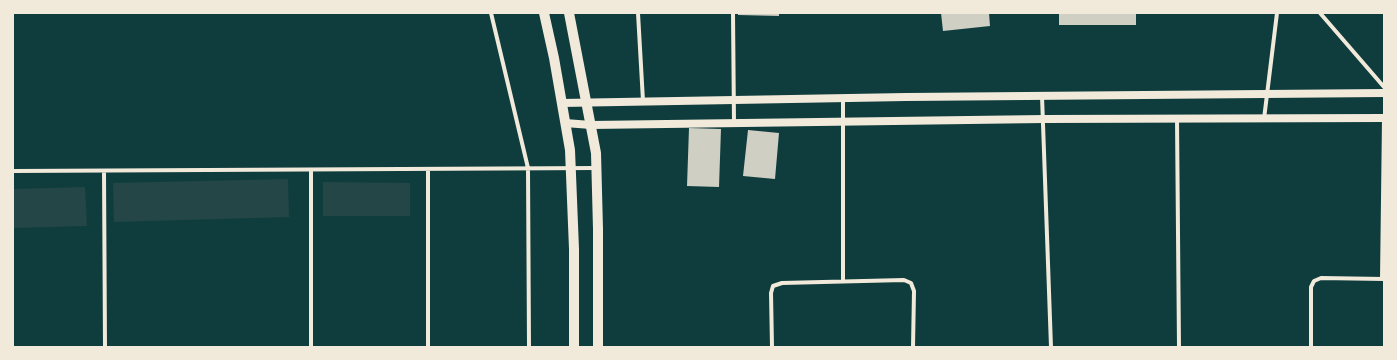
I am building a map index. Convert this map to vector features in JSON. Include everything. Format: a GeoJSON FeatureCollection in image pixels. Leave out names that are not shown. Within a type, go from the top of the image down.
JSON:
{"type":"FeatureCollection","features":[{"type":"Feature","properties":{"kind":"main road"},"geometry":{"type":"LineString","coordinates":[[544,13],[562,103],[571,168],[574,249],[574,347]]}},
{"type":"Feature","properties":{"kind":"main road"},"geometry":{"type":"LineString","coordinates":[[569,13],[591,125],[596,168],[598,229],[598,347]]}},
{"type":"Feature","properties":{"kind":"main road"},"geometry":{"type":"LineString","coordinates":[[562,103],[843,98],[1384,93]]}},
{"type":"Feature","properties":{"kind":"main road"},"geometry":{"type":"LineString","coordinates":[[565,123],[591,125],[1044,119],[1384,118]]}},
{"type":"Feature","properties":{"kind":"street"},"geometry":{"type":"LineString","coordinates":[[491,13],[528,168],[529,347]]}},
{"type":"Feature","properties":{"kind":"street"},"geometry":{"type":"LineString","coordinates":[[638,13],[643,102]]}},
{"type":"Feature","properties":{"kind":"street"},"geometry":{"type":"LineString","coordinates":[[733,13],[734,123]]}},
{"type":"Feature","properties":{"kind":"street"},"geometry":{"type":"LineString","coordinates":[[1264,119],[1277,13]]}},
{"type":"Feature","properties":{"kind":"street"},"geometry":{"type":"LineString","coordinates":[[1320,13],[1384,87]]}},
{"type":"Feature","properties":{"kind":"street"},"geometry":{"type":"LineString","coordinates":[[1042,96],[1051,347]]}},
{"type":"Feature","properties":{"kind":"street"},"geometry":{"type":"LineString","coordinates":[[843,98],[843,280]]}},
{"type":"Feature","properties":{"kind":"street"},"geometry":{"type":"LineString","coordinates":[[1311,347],[1311,288],[1314,281],[1321,278],[1383,279],[1384,118]]}},
{"type":"Feature","properties":{"kind":"street"},"geometry":{"type":"LineString","coordinates":[[1177,119],[1178,347]]}},
{"type":"Feature","properties":{"kind":"street"},"geometry":{"type":"LineString","coordinates":[[13,171],[596,168]]}},
{"type":"Feature","properties":{"kind":"street"},"geometry":{"type":"LineString","coordinates":[[428,169],[428,347]]}},
{"type":"Feature","properties":{"kind":"street"},"geometry":{"type":"LineString","coordinates":[[311,170],[312,347]]}},
{"type":"Feature","properties":{"kind":"street"},"geometry":{"type":"LineString","coordinates":[[104,171],[105,347]]}},
{"type":"Feature","properties":{"kind":"street"},"geometry":{"type":"LineString","coordinates":[[772,347],[771,293],[773,286],[782,282],[843,280],[904,280],[910,283],[914,291],[913,347]]}},
{"type":"Feature","properties":{"kind":"shaded area"},"geometry":{"type":"Polygon","coordinates":[[[288,179],[289,217],[114,222],[113,183],[288,179]]]}},
{"type":"Feature","properties":{"kind":"shaded area"},"geometry":{"type":"Polygon","coordinates":[[[323,182],[410,183],[410,216],[323,216],[323,182]]]}},
{"type":"Feature","properties":{"kind":"shaded area"},"geometry":{"type":"Polygon","coordinates":[[[85,187],[87,226],[13,228],[13,189],[85,187]]]}},
{"type":"Feature","properties":{"kind":"building"},"geometry":{"type":"Polygon","coordinates":[[[738,13],[779,13],[779,16],[738,15],[738,13]]]}},
{"type":"Feature","properties":{"kind":"building"},"geometry":{"type":"Polygon","coordinates":[[[941,13],[989,13],[990,26],[943,31],[941,13]]]}},
{"type":"Feature","properties":{"kind":"building"},"geometry":{"type":"Polygon","coordinates":[[[1059,13],[1136,13],[1136,25],[1059,25],[1059,13]]]}},
{"type":"Feature","properties":{"kind":"building"},"geometry":{"type":"Polygon","coordinates":[[[689,128],[721,129],[719,187],[687,186],[689,128]]]}},
{"type":"Feature","properties":{"kind":"building"},"geometry":{"type":"Polygon","coordinates":[[[748,130],[779,133],[775,179],[743,176],[748,130]]]}}]}
